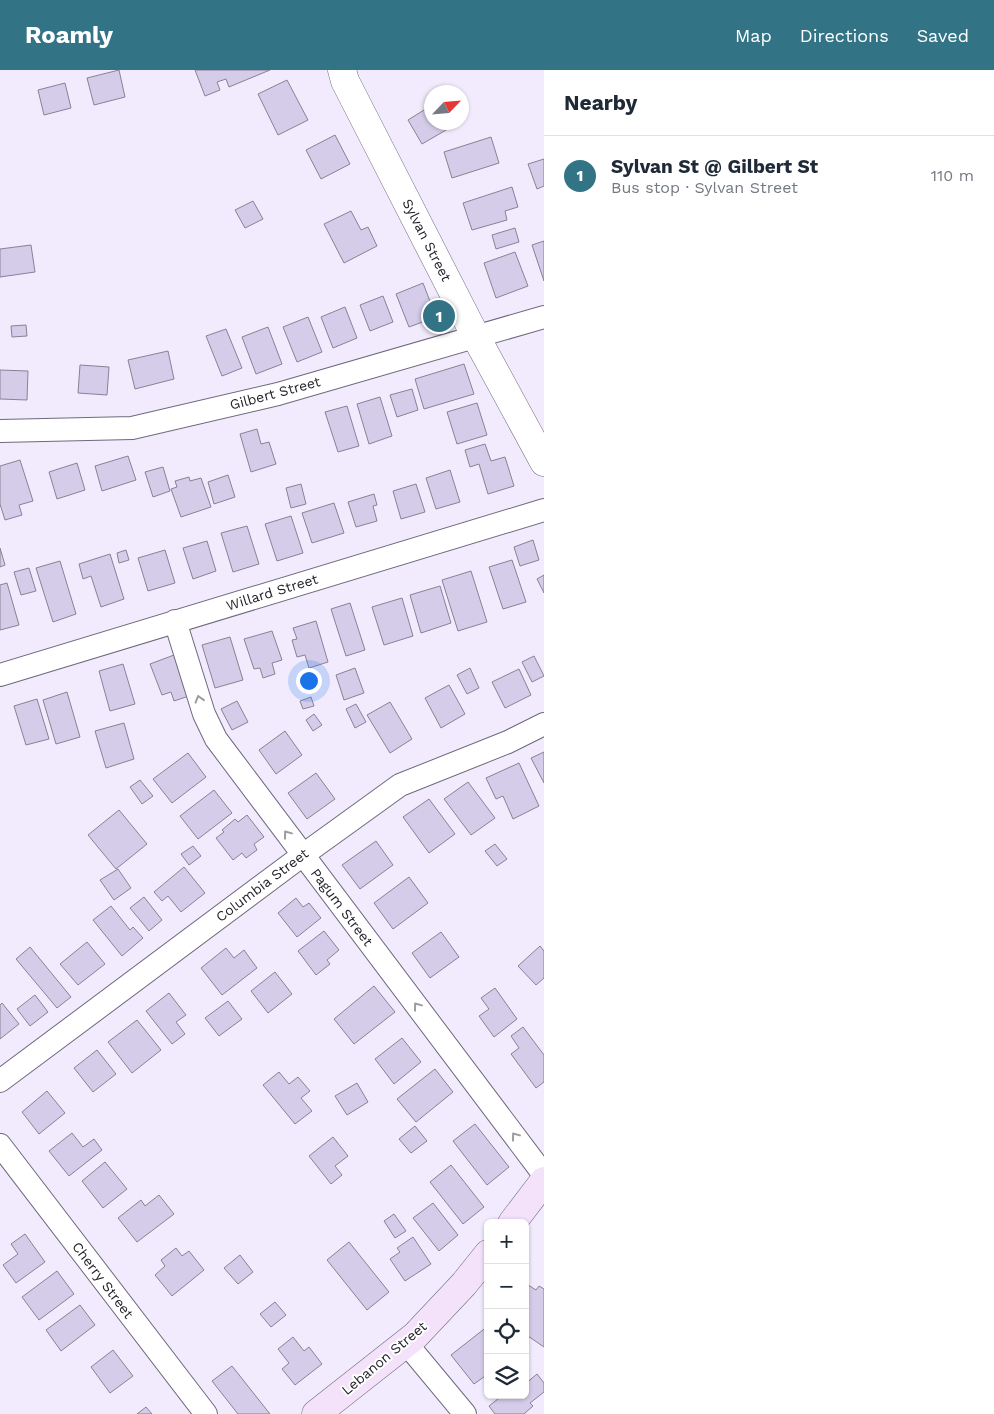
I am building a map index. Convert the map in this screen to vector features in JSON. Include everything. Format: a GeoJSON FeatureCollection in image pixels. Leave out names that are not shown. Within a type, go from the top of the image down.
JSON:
{"type":"FeatureCollection","features":[{"type":"Feature","properties":{"kind":"main road"},"geometry":{"type":"LineString","coordinates":[[515,1219],[544,1181]]}},
{"type":"Feature","properties":{"kind":"main road","name":"Lebanon Street"},"geometry":{"type":"LineString","coordinates":[[316,1414],[406,1343],[464,1284],[484,1259]]}},
{"type":"Feature","properties":{"kind":"street","name":"Sylvan Street"},"geometry":{"type":"LineString","coordinates":[[342,70],[345,81],[476,336],[544,462]]}},
{"type":"Feature","properties":{"kind":"street","name":"Gilbert Street"},"geometry":{"type":"LineString","coordinates":[[0,431],[132,428],[278,394],[544,317]]}},
{"type":"Feature","properties":{"kind":"street","name":"Willard Street"},"geometry":{"type":"LineString","coordinates":[[0,675],[544,510]]}},
{"type":"Feature","properties":{"kind":"street","name":"Pagum Street"},"geometry":{"type":"LineString","coordinates":[[175,621],[209,727],[216,738],[544,1174]]}},
{"type":"Feature","properties":{"kind":"street","name":"Columbia Street"},"geometry":{"type":"LineString","coordinates":[[0,1081],[400,785],[508,742],[544,724]]}},
{"type":"Feature","properties":{"kind":"street","name":"Cherry Street"},"geometry":{"type":"LineString","coordinates":[[0,1145],[206,1414]]}},
{"type":"Feature","properties":{"kind":"street"},"geometry":{"type":"LineString","coordinates":[[406,1343],[465,1414]]}},
{"type":"Feature","properties":{"kind":"building"},"geometry":{"type":"Polygon","coordinates":[[[119,70],[125,97],[94,105],[87,78],[119,70]]]}},
{"type":"Feature","properties":{"kind":"building"},"geometry":{"type":"Polygon","coordinates":[[[195,70],[270,70],[229,87],[226,79],[217,82],[220,90],[205,96],[195,70]]]}},
{"type":"Feature","properties":{"kind":"building"},"geometry":{"type":"Polygon","coordinates":[[[287,80],[308,120],[278,135],[258,94],[287,80]]]}},
{"type":"Feature","properties":{"kind":"building"},"geometry":{"type":"Polygon","coordinates":[[[65,83],[71,108],[44,115],[38,90],[65,83]]]}},
{"type":"Feature","properties":{"kind":"building"},"geometry":{"type":"Polygon","coordinates":[[[424,110],[424,130],[446,130],[422,144],[408,120],[424,110]]]}},
{"type":"Feature","properties":{"kind":"building"},"geometry":{"type":"Polygon","coordinates":[[[335,135],[350,164],[321,179],[306,150],[335,135]]]}},
{"type":"Feature","properties":{"kind":"building"},"geometry":{"type":"Polygon","coordinates":[[[491,137],[499,163],[452,178],[444,152],[491,137]]]}},
{"type":"Feature","properties":{"kind":"building"},"geometry":{"type":"Polygon","coordinates":[[[544,159],[544,186],[537,189],[528,164],[544,159]]]}},
{"type":"Feature","properties":{"kind":"building"},"geometry":{"type":"Polygon","coordinates":[[[512,187],[518,207],[505,211],[507,220],[472,230],[463,203],[512,187]]]}},
{"type":"Feature","properties":{"kind":"building"},"geometry":{"type":"Polygon","coordinates":[[[253,201],[263,219],[245,228],[235,210],[253,201]]]}},
{"type":"Feature","properties":{"kind":"building"},"geometry":{"type":"Polygon","coordinates":[[[351,211],[361,230],[368,227],[377,246],[344,263],[324,224],[351,211]]]}},
{"type":"Feature","properties":{"kind":"building"},"geometry":{"type":"Polygon","coordinates":[[[515,228],[519,242],[496,249],[492,235],[515,228]]]}},
{"type":"Feature","properties":{"kind":"building"},"geometry":{"type":"Polygon","coordinates":[[[544,241],[544,281],[532,245],[544,241]]]}},
{"type":"Feature","properties":{"kind":"building"},"geometry":{"type":"Polygon","coordinates":[[[31,245],[35,272],[0,277],[0,249],[31,245]]]}},
{"type":"Feature","properties":{"kind":"building"},"geometry":{"type":"Polygon","coordinates":[[[515,252],[528,286],[496,298],[484,263],[515,252]]]}},
{"type":"Feature","properties":{"kind":"building"},"geometry":{"type":"Polygon","coordinates":[[[423,283],[436,317],[409,327],[396,294],[423,283]]]}},
{"type":"Feature","properties":{"kind":"building"},"geometry":{"type":"Polygon","coordinates":[[[383,296],[393,322],[370,331],[360,305],[383,296]]]}},
{"type":"Feature","properties":{"kind":"building"},"geometry":{"type":"Polygon","coordinates":[[[345,307],[357,338],[333,348],[321,317],[345,307]]]}},
{"type":"Feature","properties":{"kind":"building"},"geometry":{"type":"Polygon","coordinates":[[[308,317],[322,352],[297,362],[283,327],[308,317]]]}},
{"type":"Feature","properties":{"kind":"building"},"geometry":{"type":"Polygon","coordinates":[[[26,325],[27,336],[12,337],[11,326],[26,325]]]}},
{"type":"Feature","properties":{"kind":"building"},"geometry":{"type":"Polygon","coordinates":[[[268,327],[282,364],[256,374],[242,337],[268,327]]]}},
{"type":"Feature","properties":{"kind":"building"},"geometry":{"type":"Polygon","coordinates":[[[226,329],[242,368],[222,376],[206,336],[226,329]]]}},
{"type":"Feature","properties":{"kind":"building"},"geometry":{"type":"Polygon","coordinates":[[[168,351],[174,379],[135,389],[128,360],[168,351]]]}},
{"type":"Feature","properties":{"kind":"building"},"geometry":{"type":"Polygon","coordinates":[[[464,364],[474,394],[424,409],[415,379],[464,364]]]}},
{"type":"Feature","properties":{"kind":"building"},"geometry":{"type":"Polygon","coordinates":[[[80,365],[109,367],[107,395],[78,393],[80,365]]]}},
{"type":"Feature","properties":{"kind":"building"},"geometry":{"type":"Polygon","coordinates":[[[0,370],[28,371],[27,400],[0,399],[0,370]]]}},
{"type":"Feature","properties":{"kind":"building"},"geometry":{"type":"Polygon","coordinates":[[[412,389],[418,410],[397,417],[390,395],[412,389]]]}},
{"type":"Feature","properties":{"kind":"building"},"geometry":{"type":"Polygon","coordinates":[[[380,397],[392,436],[369,444],[357,404],[380,397]]]}},
{"type":"Feature","properties":{"kind":"building"},"geometry":{"type":"Polygon","coordinates":[[[477,403],[487,435],[457,444],[447,412],[477,403]]]}},
{"type":"Feature","properties":{"kind":"building"},"geometry":{"type":"Polygon","coordinates":[[[347,406],[359,446],[338,452],[325,412],[347,406]]]}},
{"type":"Feature","properties":{"kind":"building"},"geometry":{"type":"Polygon","coordinates":[[[257,429],[261,444],[269,442],[276,464],[251,472],[240,434],[257,429]]]}},
{"type":"Feature","properties":{"kind":"building"},"geometry":{"type":"Polygon","coordinates":[[[485,444],[491,461],[505,457],[514,486],[488,494],[479,464],[470,467],[465,450],[485,444]]]}},
{"type":"Feature","properties":{"kind":"building"},"geometry":{"type":"Polygon","coordinates":[[[128,456],[136,480],[102,491],[95,466],[128,456]]]}},
{"type":"Feature","properties":{"kind":"building"},"geometry":{"type":"Polygon","coordinates":[[[20,460],[33,501],[19,505],[22,515],[5,520],[0,504],[0,466],[20,460]]]}},
{"type":"Feature","properties":{"kind":"building"},"geometry":{"type":"Polygon","coordinates":[[[77,463],[85,490],[57,499],[49,472],[77,463]]]}},
{"type":"Feature","properties":{"kind":"building"},"geometry":{"type":"Polygon","coordinates":[[[163,467],[170,491],[153,497],[145,472],[163,467]]]}},
{"type":"Feature","properties":{"kind":"building"},"geometry":{"type":"Polygon","coordinates":[[[450,470],[460,502],[436,509],[426,478],[450,470]]]}},
{"type":"Feature","properties":{"kind":"building"},"geometry":{"type":"Polygon","coordinates":[[[228,475],[235,497],[214,504],[208,482],[228,475]]]}},
{"type":"Feature","properties":{"kind":"building"},"geometry":{"type":"Polygon","coordinates":[[[189,477],[190,481],[201,478],[211,507],[181,517],[171,489],[177,487],[175,481],[189,477]]]}},
{"type":"Feature","properties":{"kind":"building"},"geometry":{"type":"Polygon","coordinates":[[[301,484],[306,504],[291,508],[286,488],[301,484]]]}},
{"type":"Feature","properties":{"kind":"building"},"geometry":{"type":"Polygon","coordinates":[[[416,484],[425,512],[401,519],[393,491],[416,484]]]}},
{"type":"Feature","properties":{"kind":"building"},"geometry":{"type":"Polygon","coordinates":[[[374,494],[377,505],[373,506],[377,521],[356,527],[348,502],[374,494]]]}},
{"type":"Feature","properties":{"kind":"building"},"geometry":{"type":"Polygon","coordinates":[[[334,503],[344,533],[312,543],[302,513],[334,503]]]}},
{"type":"Feature","properties":{"kind":"building"},"geometry":{"type":"Polygon","coordinates":[[[291,516],[303,553],[277,561],[265,524],[291,516]]]}},
{"type":"Feature","properties":{"kind":"building"},"geometry":{"type":"Polygon","coordinates":[[[247,526],[259,564],[233,572],[221,533],[247,526]]]}},
{"type":"Feature","properties":{"kind":"building"},"geometry":{"type":"Polygon","coordinates":[[[533,540],[539,560],[520,566],[514,547],[533,540]]]}},
{"type":"Feature","properties":{"kind":"building"},"geometry":{"type":"Polygon","coordinates":[[[207,541],[216,571],[193,579],[183,548],[207,541]]]}},
{"type":"Feature","properties":{"kind":"building"},"geometry":{"type":"Polygon","coordinates":[[[0,548],[5,565],[0,567],[0,548]]]}},
{"type":"Feature","properties":{"kind":"building"},"geometry":{"type":"Polygon","coordinates":[[[126,550],[129,560],[119,563],[117,553],[126,550]]]}},
{"type":"Feature","properties":{"kind":"building"},"geometry":{"type":"Polygon","coordinates":[[[165,550],[175,583],[148,591],[138,558],[165,550]]]}},
{"type":"Feature","properties":{"kind":"building"},"geometry":{"type":"Polygon","coordinates":[[[110,554],[124,599],[101,607],[91,576],[83,579],[79,564],[110,554]]]}},
{"type":"Feature","properties":{"kind":"building"},"geometry":{"type":"Polygon","coordinates":[[[512,560],[526,602],[503,609],[489,567],[512,560]]]}},
{"type":"Feature","properties":{"kind":"building"},"geometry":{"type":"Polygon","coordinates":[[[60,561],[76,614],[53,622],[36,568],[60,561]]]}},
{"type":"Feature","properties":{"kind":"building"},"geometry":{"type":"Polygon","coordinates":[[[29,568],[36,591],[21,595],[14,572],[29,568]]]}},
{"type":"Feature","properties":{"kind":"building"},"geometry":{"type":"Polygon","coordinates":[[[471,571],[487,622],[458,631],[442,580],[471,571]]]}},
{"type":"Feature","properties":{"kind":"building"},"geometry":{"type":"Polygon","coordinates":[[[544,575],[544,593],[537,579],[544,575]]]}},
{"type":"Feature","properties":{"kind":"building"},"geometry":{"type":"Polygon","coordinates":[[[7,583],[19,625],[0,630],[0,585],[7,583]]]}},
{"type":"Feature","properties":{"kind":"building"},"geometry":{"type":"Polygon","coordinates":[[[440,586],[451,623],[421,633],[410,595],[440,586]]]}},
{"type":"Feature","properties":{"kind":"building"},"geometry":{"type":"Polygon","coordinates":[[[402,598],[413,636],[384,645],[372,607],[402,598]]]}},
{"type":"Feature","properties":{"kind":"building"},"geometry":{"type":"Polygon","coordinates":[[[350,603],[365,650],[346,656],[331,609],[350,603]]]}},
{"type":"Feature","properties":{"kind":"building"},"geometry":{"type":"Polygon","coordinates":[[[316,621],[328,662],[309,668],[305,655],[297,657],[292,640],[297,639],[293,628],[316,621]]]}},
{"type":"Feature","properties":{"kind":"building"},"geometry":{"type":"Polygon","coordinates":[[[272,631],[282,660],[272,663],[275,674],[263,678],[260,668],[254,669],[244,639],[272,631]]]}},
{"type":"Feature","properties":{"kind":"building"},"geometry":{"type":"Polygon","coordinates":[[[230,637],[243,680],[215,688],[202,645],[230,637]]]}},
{"type":"Feature","properties":{"kind":"building"},"geometry":{"type":"Polygon","coordinates":[[[174,655],[189,696],[174,701],[171,692],[162,695],[150,664],[174,655]]]}},
{"type":"Feature","properties":{"kind":"building"},"geometry":{"type":"Polygon","coordinates":[[[534,656],[544,676],[532,682],[522,662],[534,656]]]}},
{"type":"Feature","properties":{"kind":"building"},"geometry":{"type":"Polygon","coordinates":[[[123,664],[135,704],[110,711],[99,671],[123,664]]]}},
{"type":"Feature","properties":{"kind":"building"},"geometry":{"type":"Polygon","coordinates":[[[355,668],[364,693],[344,700],[336,675],[355,668]]]}},
{"type":"Feature","properties":{"kind":"building"},"geometry":{"type":"Polygon","coordinates":[[[470,668],[479,688],[467,694],[457,675],[470,668]]]}},
{"type":"Feature","properties":{"kind":"building"},"geometry":{"type":"Polygon","coordinates":[[[519,669],[531,695],[505,708],[492,682],[519,669]]]}},
{"type":"Feature","properties":{"kind":"building"},"geometry":{"type":"Polygon","coordinates":[[[449,685],[465,714],[441,728],[425,698],[449,685]]]}},
{"type":"Feature","properties":{"kind":"building"},"geometry":{"type":"Polygon","coordinates":[[[67,692],[80,737],[56,744],[43,700],[67,692]]]}},
{"type":"Feature","properties":{"kind":"building"},"geometry":{"type":"Polygon","coordinates":[[[311,697],[314,706],[303,709],[300,701],[311,697]]]}},
{"type":"Feature","properties":{"kind":"building"},"geometry":{"type":"Polygon","coordinates":[[[37,699],[49,739],[26,745],[14,706],[37,699]]]}},
{"type":"Feature","properties":{"kind":"building"},"geometry":{"type":"Polygon","coordinates":[[[237,701],[248,722],[232,730],[221,709],[237,701]]]}},
{"type":"Feature","properties":{"kind":"building"},"geometry":{"type":"Polygon","coordinates":[[[390,702],[412,739],[390,753],[367,715],[390,702]]]}},
{"type":"Feature","properties":{"kind":"building"},"geometry":{"type":"Polygon","coordinates":[[[356,704],[366,722],[355,728],[346,709],[356,704]]]}},
{"type":"Feature","properties":{"kind":"building"},"geometry":{"type":"Polygon","coordinates":[[[314,714],[322,725],[313,731],[306,720],[314,714]]]}},
{"type":"Feature","properties":{"kind":"building"},"geometry":{"type":"Polygon","coordinates":[[[124,723],[134,759],[106,768],[95,731],[124,723]]]}},
{"type":"Feature","properties":{"kind":"building"},"geometry":{"type":"Polygon","coordinates":[[[285,731],[302,755],[276,774],[259,750],[285,731]]]}},
{"type":"Feature","properties":{"kind":"building"},"geometry":{"type":"Polygon","coordinates":[[[544,752],[544,783],[531,758],[544,752]]]}},
{"type":"Feature","properties":{"kind":"building"},"geometry":{"type":"Polygon","coordinates":[[[188,753],[206,777],[172,803],[153,779],[188,753]]]}},
{"type":"Feature","properties":{"kind":"building"},"geometry":{"type":"Polygon","coordinates":[[[519,763],[539,806],[513,819],[503,796],[496,799],[486,778],[519,763]]]}},
{"type":"Feature","properties":{"kind":"building"},"geometry":{"type":"Polygon","coordinates":[[[316,773],[335,799],[307,819],[288,793],[316,773]]]}},
{"type":"Feature","properties":{"kind":"building"},"geometry":{"type":"Polygon","coordinates":[[[140,780],[153,796],[142,804],[130,787],[140,780]]]}},
{"type":"Feature","properties":{"kind":"building"},"geometry":{"type":"Polygon","coordinates":[[[468,782],[495,818],[471,835],[444,799],[468,782]]]}},
{"type":"Feature","properties":{"kind":"building"},"geometry":{"type":"Polygon","coordinates":[[[214,790],[232,813],[198,839],[180,816],[214,790]]]}},
{"type":"Feature","properties":{"kind":"building"},"geometry":{"type":"Polygon","coordinates":[[[429,799],[455,834],[429,853],[403,817],[429,799]]]}},
{"type":"Feature","properties":{"kind":"building"},"geometry":{"type":"Polygon","coordinates":[[[119,810],[147,844],[116,869],[88,835],[119,810]]]}},
{"type":"Feature","properties":{"kind":"building"},"geometry":{"type":"Polygon","coordinates":[[[247,815],[264,837],[254,844],[257,850],[246,858],[242,853],[233,860],[216,838],[235,819],[238,822],[247,815]]]}},
{"type":"Feature","properties":{"kind":"building"},"geometry":{"type":"Polygon","coordinates":[[[376,841],[393,865],[360,889],[342,865],[376,841]]]}},
{"type":"Feature","properties":{"kind":"building"},"geometry":{"type":"Polygon","coordinates":[[[495,844],[507,859],[497,866],[485,851],[495,844]]]}},
{"type":"Feature","properties":{"kind":"building"},"geometry":{"type":"Polygon","coordinates":[[[193,846],[201,856],[189,865],[181,854],[193,846]]]}},
{"type":"Feature","properties":{"kind":"building"},"geometry":{"type":"Polygon","coordinates":[[[184,867],[205,893],[181,912],[168,896],[162,901],[154,892],[184,867]]]}},
{"type":"Feature","properties":{"kind":"building"},"geometry":{"type":"Polygon","coordinates":[[[118,869],[131,888],[114,900],[100,880],[118,869]]]}},
{"type":"Feature","properties":{"kind":"building"},"geometry":{"type":"Polygon","coordinates":[[[409,877],[428,903],[393,929],[374,903],[409,877]]]}},
{"type":"Feature","properties":{"kind":"building"},"geometry":{"type":"Polygon","coordinates":[[[144,897],[162,920],[149,931],[130,908],[144,897]]]}},
{"type":"Feature","properties":{"kind":"building"},"geometry":{"type":"Polygon","coordinates":[[[296,898],[303,907],[309,903],[321,918],[297,937],[278,913],[296,898]]]}},
{"type":"Feature","properties":{"kind":"building"},"geometry":{"type":"Polygon","coordinates":[[[111,906],[130,930],[133,927],[143,938],[122,956],[93,920],[111,906]]]}},
{"type":"Feature","properties":{"kind":"building"},"geometry":{"type":"Polygon","coordinates":[[[324,931],[339,950],[327,960],[330,964],[316,975],[298,951],[324,931]]]}},
{"type":"Feature","properties":{"kind":"building"},"geometry":{"type":"Polygon","coordinates":[[[441,932],[459,957],[430,978],[412,953],[441,932]]]}},
{"type":"Feature","properties":{"kind":"building"},"geometry":{"type":"Polygon","coordinates":[[[87,942],[105,964],[78,985],[60,964],[87,942]]]}},
{"type":"Feature","properties":{"kind":"building"},"geometry":{"type":"Polygon","coordinates":[[[540,946],[544,951],[544,978],[536,985],[518,966],[540,946]]]}},
{"type":"Feature","properties":{"kind":"building"},"geometry":{"type":"Polygon","coordinates":[[[30,947],[71,997],[57,1008],[16,959],[30,947]]]}},
{"type":"Feature","properties":{"kind":"building"},"geometry":{"type":"Polygon","coordinates":[[[226,948],[234,958],[244,950],[257,968],[222,995],[201,968],[226,948]]]}},
{"type":"Feature","properties":{"kind":"building"},"geometry":{"type":"Polygon","coordinates":[[[275,972],[292,994],[268,1013],[251,991],[275,972]]]}},
{"type":"Feature","properties":{"kind":"building"},"geometry":{"type":"Polygon","coordinates":[[[374,986],[395,1012],[354,1044],[334,1019],[374,986]]]}},
{"type":"Feature","properties":{"kind":"building"},"geometry":{"type":"Polygon","coordinates":[[[495,988],[517,1019],[494,1037],[479,1016],[489,1009],[481,998],[495,988]]]}},
{"type":"Feature","properties":{"kind":"building"},"geometry":{"type":"Polygon","coordinates":[[[169,993],[186,1015],[176,1022],[185,1034],[172,1044],[146,1011],[169,993]]]}},
{"type":"Feature","properties":{"kind":"building"},"geometry":{"type":"Polygon","coordinates":[[[35,995],[48,1012],[30,1026],[17,1009],[35,995]]]}},
{"type":"Feature","properties":{"kind":"building"},"geometry":{"type":"Polygon","coordinates":[[[228,1001],[242,1019],[219,1036],[205,1018],[228,1001]]]}},
{"type":"Feature","properties":{"kind":"building"},"geometry":{"type":"Polygon","coordinates":[[[2,1003],[19,1024],[0,1039],[0,1005],[2,1003]]]}},
{"type":"Feature","properties":{"kind":"building"},"geometry":{"type":"Polygon","coordinates":[[[137,1020],[161,1050],[132,1073],[108,1042],[137,1020]]]}},
{"type":"Feature","properties":{"kind":"building"},"geometry":{"type":"Polygon","coordinates":[[[523,1027],[544,1055],[544,1082],[536,1088],[511,1054],[519,1048],[511,1036],[523,1027]]]}},
{"type":"Feature","properties":{"kind":"building"},"geometry":{"type":"Polygon","coordinates":[[[402,1038],[421,1062],[394,1084],[375,1059],[402,1038]]]}},
{"type":"Feature","properties":{"kind":"building"},"geometry":{"type":"Polygon","coordinates":[[[97,1050],[116,1074],[93,1092],[74,1068],[97,1050]]]}},
{"type":"Feature","properties":{"kind":"building"},"geometry":{"type":"Polygon","coordinates":[[[435,1069],[453,1092],[416,1122],[397,1099],[435,1069]]]}},
{"type":"Feature","properties":{"kind":"building"},"geometry":{"type":"Polygon","coordinates":[[[279,1072],[289,1084],[298,1077],[310,1091],[301,1098],[312,1111],[295,1124],[263,1085],[279,1072]]]}},
{"type":"Feature","properties":{"kind":"building"},"geometry":{"type":"Polygon","coordinates":[[[357,1083],[368,1102],[347,1115],[335,1096],[357,1083]]]}},
{"type":"Feature","properties":{"kind":"building"},"geometry":{"type":"Polygon","coordinates":[[[47,1091],[65,1113],[39,1134],[22,1112],[47,1091]]]}},
{"type":"Feature","properties":{"kind":"building"},"geometry":{"type":"Polygon","coordinates":[[[475,1124],[509,1167],[487,1185],[453,1141],[475,1124]]]}},
{"type":"Feature","properties":{"kind":"building"},"geometry":{"type":"Polygon","coordinates":[[[415,1126],[427,1141],[411,1153],[399,1139],[415,1126]]]}},
{"type":"Feature","properties":{"kind":"building"},"geometry":{"type":"Polygon","coordinates":[[[72,1133],[83,1147],[94,1139],[102,1150],[69,1176],[49,1151],[72,1133]]]}},
{"type":"Feature","properties":{"kind":"building"},"geometry":{"type":"Polygon","coordinates":[[[333,1137],[348,1156],[335,1166],[342,1175],[331,1184],[309,1156],[333,1137]]]}},
{"type":"Feature","properties":{"kind":"building"},"geometry":{"type":"Polygon","coordinates":[[[105,1162],[127,1189],[103,1208],[82,1181],[105,1162]]]}},
{"type":"Feature","properties":{"kind":"building"},"geometry":{"type":"Polygon","coordinates":[[[451,1165],[484,1207],[463,1224],[430,1182],[451,1165]]]}},
{"type":"Feature","properties":{"kind":"building"},"geometry":{"type":"Polygon","coordinates":[[[159,1195],[174,1214],[137,1242],[118,1218],[141,1200],[145,1206],[159,1195]]]}},
{"type":"Feature","properties":{"kind":"building"},"geometry":{"type":"Polygon","coordinates":[[[433,1203],[458,1235],[439,1251],[413,1218],[433,1203]]]}},
{"type":"Feature","properties":{"kind":"building"},"geometry":{"type":"Polygon","coordinates":[[[394,1214],[406,1231],[395,1238],[384,1221],[394,1214]]]}},
{"type":"Feature","properties":{"kind":"building"},"geometry":{"type":"Polygon","coordinates":[[[25,1234],[45,1262],[16,1283],[3,1265],[18,1254],[11,1244],[25,1234]]]}},
{"type":"Feature","properties":{"kind":"building"},"geometry":{"type":"Polygon","coordinates":[[[413,1237],[431,1264],[405,1281],[390,1259],[400,1252],[397,1248],[413,1237]]]}},
{"type":"Feature","properties":{"kind":"building"},"geometry":{"type":"Polygon","coordinates":[[[349,1242],[389,1292],[367,1310],[327,1260],[349,1242]]]}},
{"type":"Feature","properties":{"kind":"building"},"geometry":{"type":"Polygon","coordinates":[[[176,1248],[182,1256],[189,1251],[204,1270],[172,1296],[155,1275],[165,1266],[161,1260],[176,1248]]]}},
{"type":"Feature","properties":{"kind":"building"},"geometry":{"type":"Polygon","coordinates":[[[240,1255],[253,1272],[238,1284],[224,1268],[240,1255]]]}},
{"type":"Feature","properties":{"kind":"building"},"geometry":{"type":"Polygon","coordinates":[[[57,1271],[74,1294],[39,1320],[22,1297],[57,1271]]]}},
{"type":"Feature","properties":{"kind":"building"},"geometry":{"type":"Polygon","coordinates":[[[529,1286],[536,1290],[539,1286],[544,1289],[544,1347],[529,1337],[529,1286]]]}},
{"type":"Feature","properties":{"kind":"building"},"geometry":{"type":"Polygon","coordinates":[[[275,1302],[286,1315],[271,1327],[260,1314],[275,1302]]]}},
{"type":"Feature","properties":{"kind":"building"},"geometry":{"type":"Polygon","coordinates":[[[80,1305],[95,1325],[61,1351],[46,1330],[80,1305]]]}},
{"type":"Feature","properties":{"kind":"building"},"geometry":{"type":"Polygon","coordinates":[[[484,1329],[484,1377],[474,1384],[451,1355],[484,1329]]]}},
{"type":"Feature","properties":{"kind":"building"},"geometry":{"type":"Polygon","coordinates":[[[293,1337],[304,1351],[309,1347],[322,1364],[295,1385],[282,1369],[289,1363],[278,1349],[293,1337]]]}},
{"type":"Feature","properties":{"kind":"building"},"geometry":{"type":"Polygon","coordinates":[[[113,1350],[133,1376],[110,1393],[91,1367],[113,1350]]]}},
{"type":"Feature","properties":{"kind":"building"},"geometry":{"type":"Polygon","coordinates":[[[232,1366],[270,1414],[238,1414],[212,1381],[232,1366]]]}},
{"type":"Feature","properties":{"kind":"building"},"geometry":{"type":"Polygon","coordinates":[[[537,1374],[544,1383],[544,1392],[530,1403],[533,1406],[524,1414],[495,1414],[489,1406],[498,1399],[529,1399],[529,1381],[537,1374]]]}},
{"type":"Feature","properties":{"kind":"building"},"geometry":{"type":"Polygon","coordinates":[[[146,1407],[152,1414],[137,1414],[146,1407]]]}},
{"type":"Feature","properties":{"kind":"place","name":"Sylvan St @ Gilbert St"},"geometry":{"type":"Point","coordinates":[439,316]}}]}
